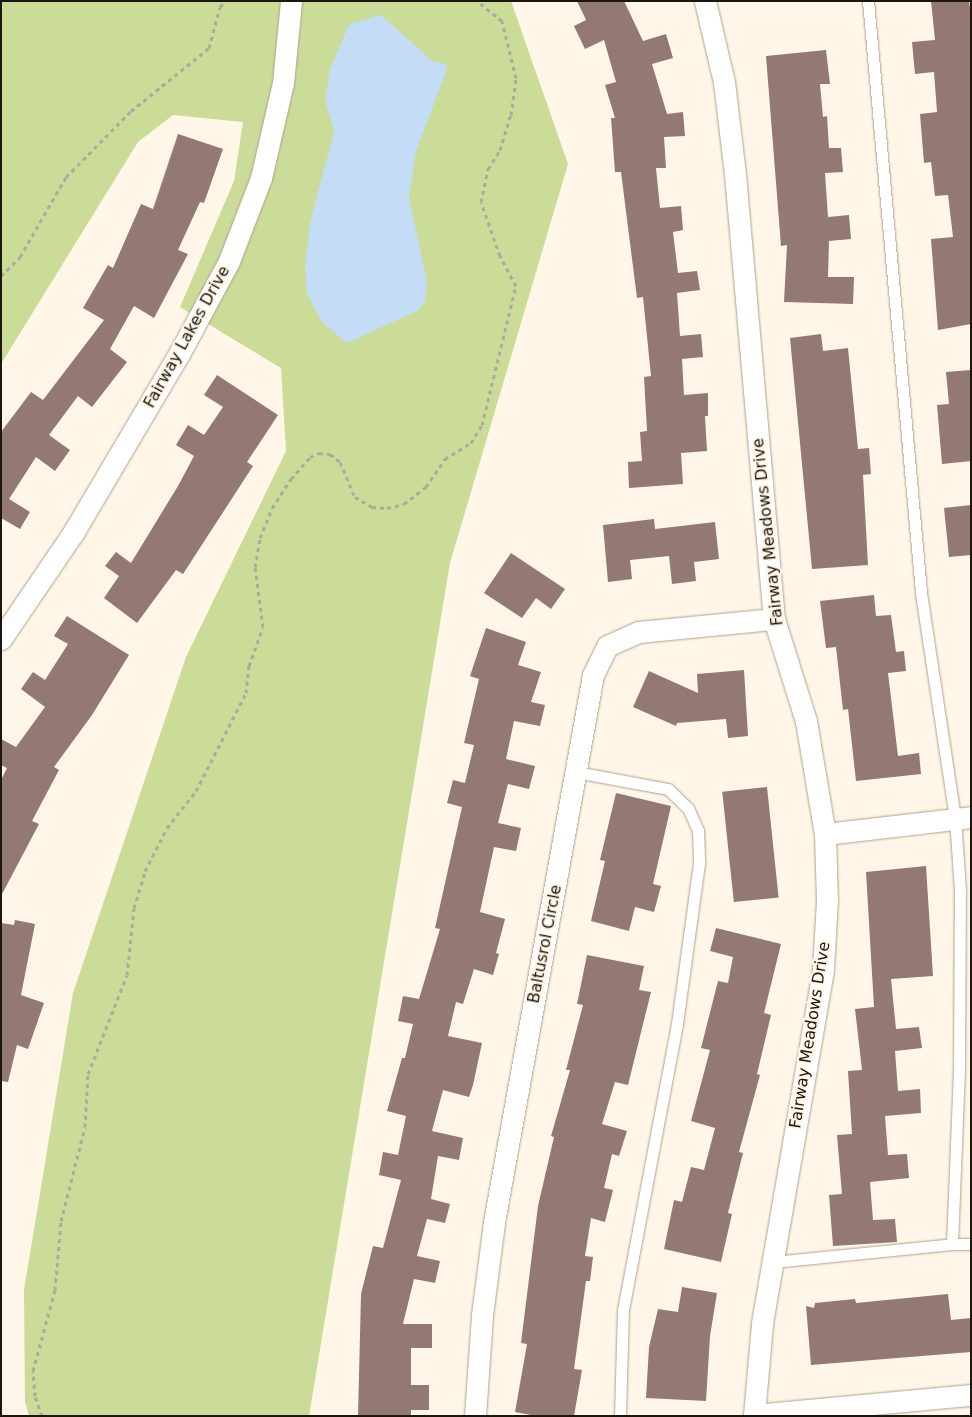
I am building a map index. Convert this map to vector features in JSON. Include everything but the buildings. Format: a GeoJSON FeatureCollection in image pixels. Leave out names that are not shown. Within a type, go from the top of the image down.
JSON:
{"type":"FeatureCollection","features":[{"type":"Feature","properties":{"kind":"street","name":"Fairway Lakes Drive"},"geometry":{"type":"LineString","coordinates":[[1,640],[73,533],[180,354],[229,260],[263,168],[283,82],[291,1]]}},
{"type":"Feature","properties":{"kind":"street","name":"Fairway Meadows Drive"},"geometry":{"type":"LineString","coordinates":[[705,1],[724,82],[735,174],[774,619],[806,721],[825,834],[827,900],[823,970],[756,1367],[754,1416]]}},
{"type":"Feature","properties":{"kind":"street","name":"Baltusrol Circle"},"geometry":{"type":"LineString","coordinates":[[475,1416],[482,1315],[494,1222],[593,675],[606,646],[638,632],[774,619]]}},
{"type":"Feature","properties":{"kind":"street"},"geometry":{"type":"LineString","coordinates":[[825,834],[963,817]]}},
{"type":"Feature","properties":{"kind":"street"},"geometry":{"type":"LineString","coordinates":[[754,1416],[971,1395]]}},
{"type":"Feature","properties":{"kind":"lane"},"geometry":{"type":"LineString","coordinates":[[868,1],[921,592],[963,817],[960,890],[959,1058],[952,1244]]}},
{"type":"Feature","properties":{"kind":"lane"},"geometry":{"type":"LineString","coordinates":[[576,772],[668,789],[688,808],[698,830],[699,863],[678,1024],[623,1308],[620,1416]]}},
{"type":"Feature","properties":{"kind":"lane"},"geometry":{"type":"LineString","coordinates":[[773,1262],[952,1244],[971,1244]]}},
{"type":"Feature","properties":{"kind":"path"},"geometry":{"type":"LineString","coordinates":[[1,276],[20,257],[66,177],[130,111],[209,48],[220,7],[226,1]]}},
{"type":"Feature","properties":{"kind":"path"},"geometry":{"type":"LineString","coordinates":[[42,1416],[35,1396],[33,1370],[55,1290],[61,1221],[85,1127],[88,1074],[127,974],[134,908],[145,872],[167,828],[196,791],[246,693],[254,646],[264,627],[255,568],[260,538],[272,508],[291,479],[310,457],[319,453],[330,454],[340,462],[355,497],[372,507],[387,508],[404,504],[426,487],[445,459],[471,443],[482,425],[516,286],[500,256],[481,202],[488,169],[500,150],[511,115],[516,78],[502,21],[477,1]]}},
{"type":"Feature","properties":{"kind":"green space"},"geometry":{"type":"Polygon","coordinates":[[[1,1],[511,1],[568,164],[450,563],[309,1416],[29,1416],[25,1402],[24,1290],[73,993],[186,657],[286,451],[281,368],[180,307],[234,181],[243,122],[173,115],[138,142],[1,364],[1,1]]]}},
{"type":"Feature","properties":{"kind":"water"},"geometry":{"type":"Polygon","coordinates":[[[381,15],[432,61],[448,65],[415,155],[409,198],[427,282],[425,302],[417,311],[347,343],[322,322],[307,293],[305,267],[310,224],[334,131],[325,100],[330,70],[349,24],[381,15]]]}}]}
